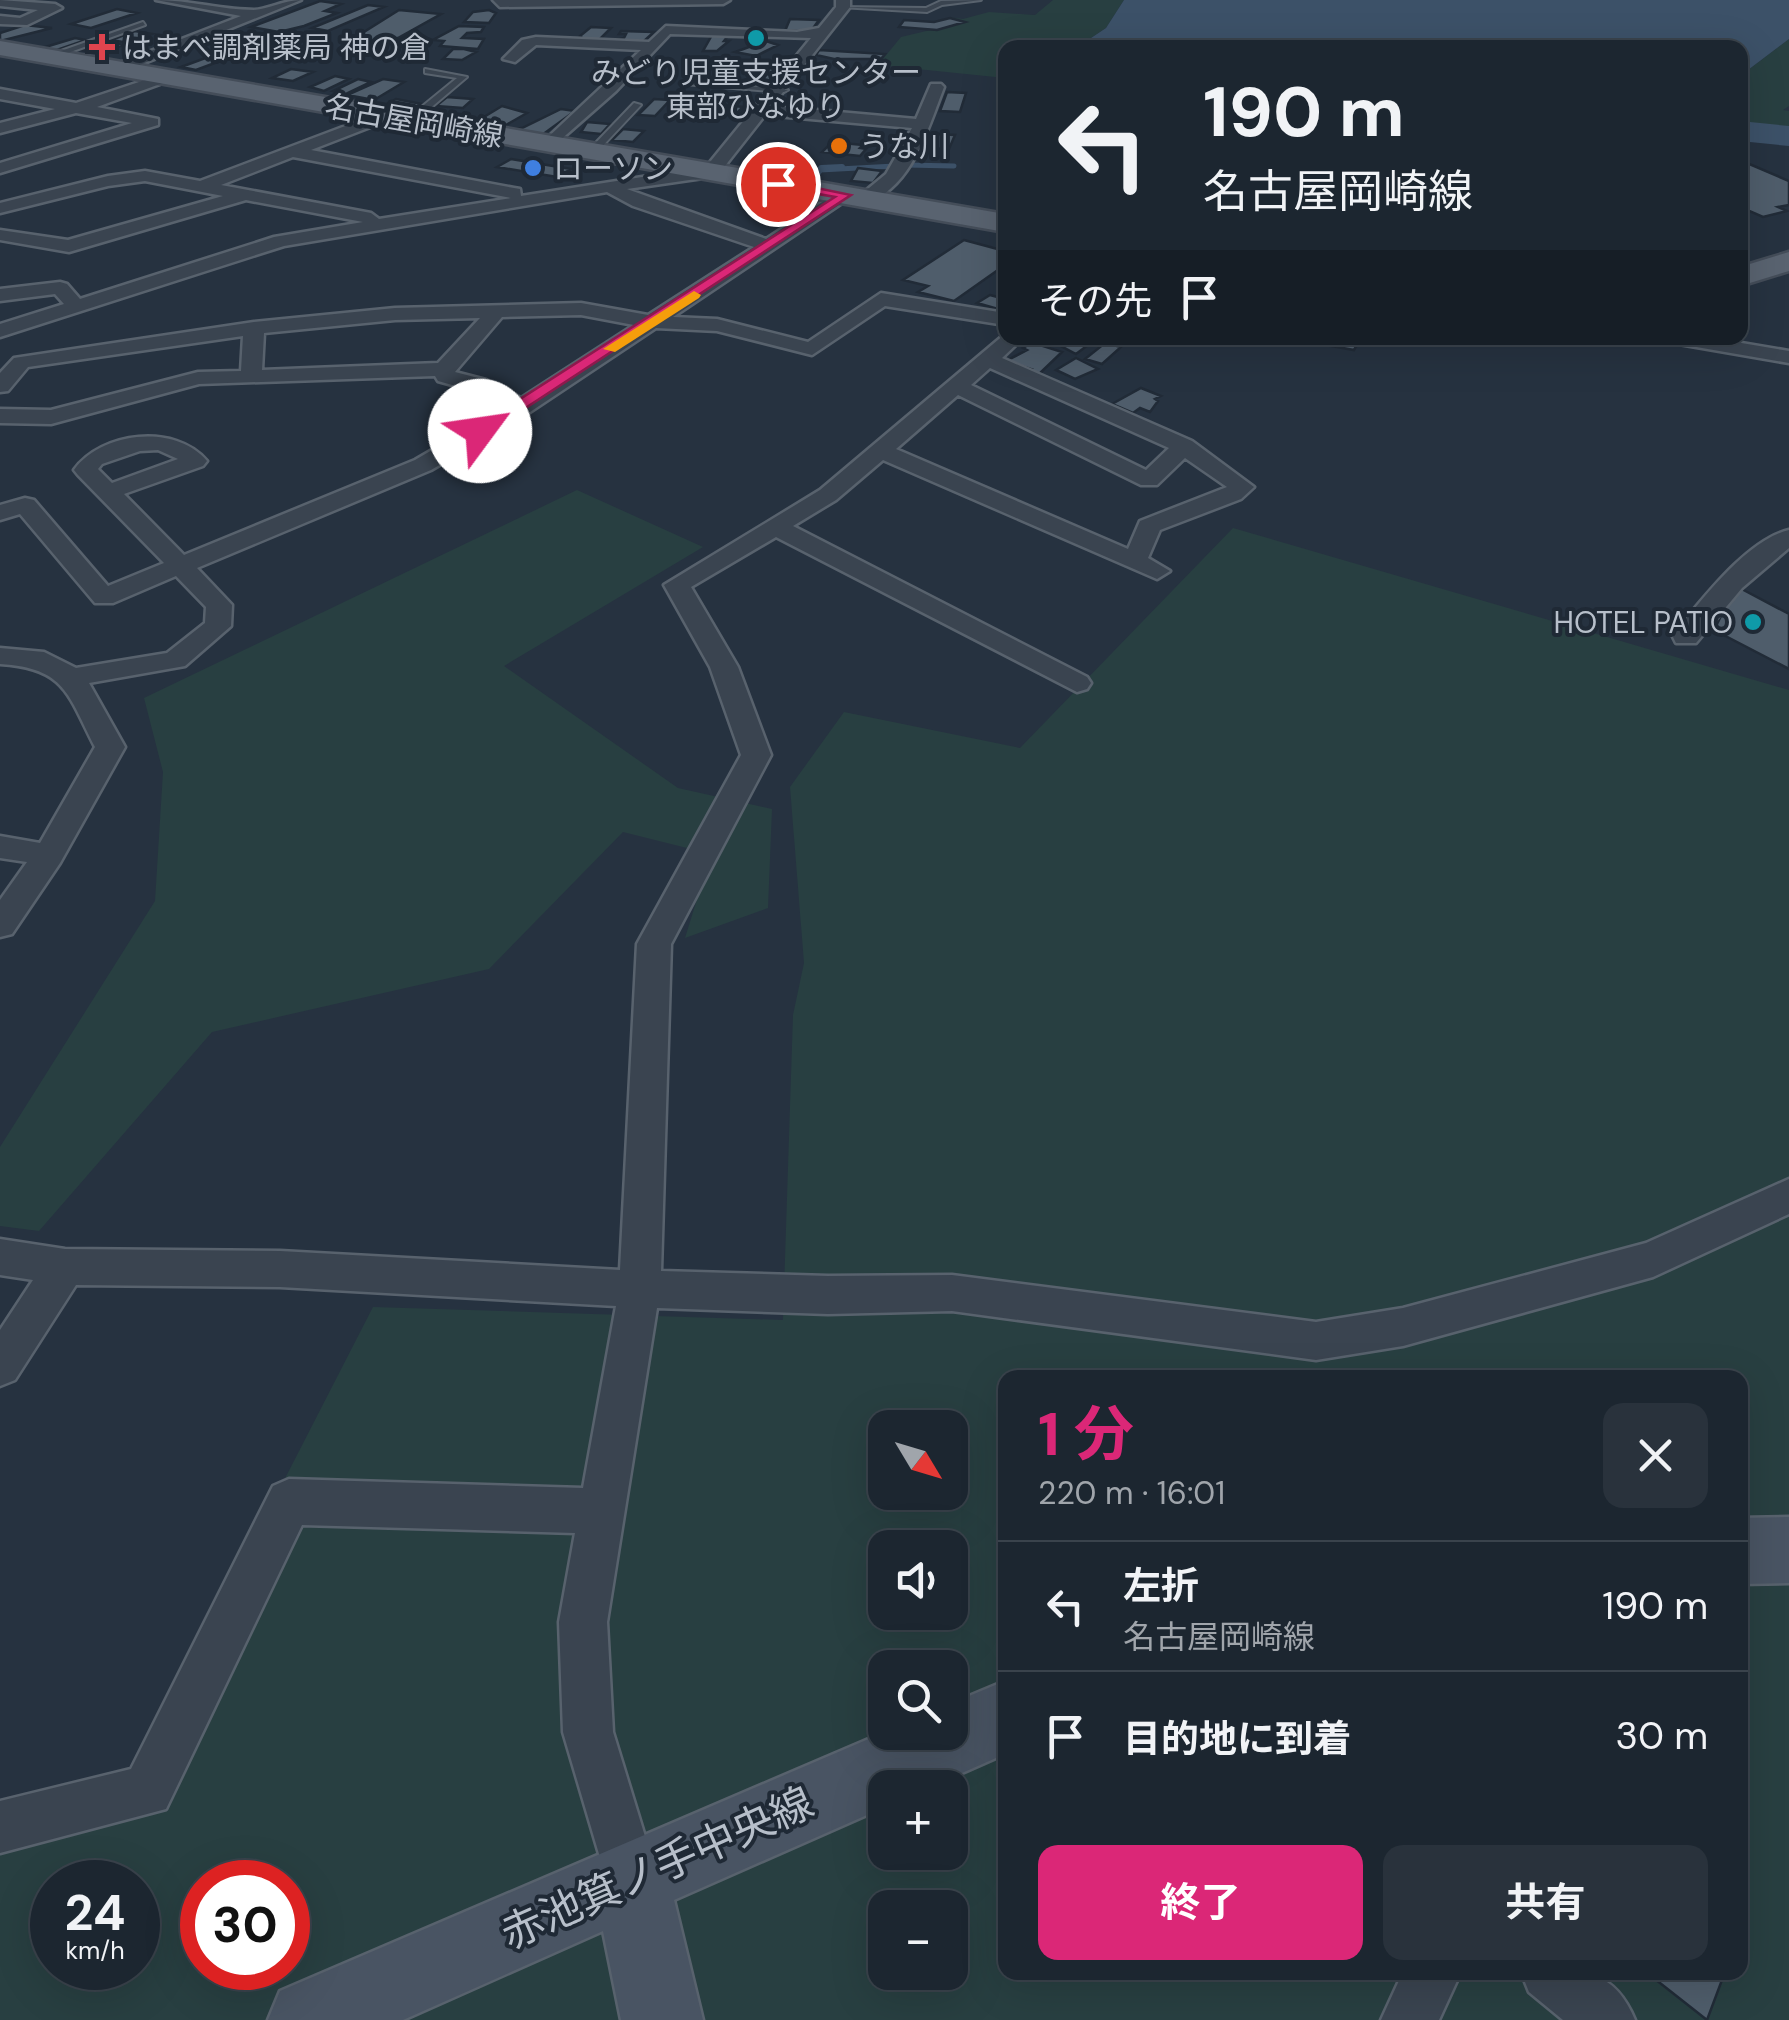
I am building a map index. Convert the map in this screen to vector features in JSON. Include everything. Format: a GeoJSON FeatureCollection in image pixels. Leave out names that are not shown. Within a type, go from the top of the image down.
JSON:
{"type":"FeatureCollection","features":[{"type":"Feature","properties":{"kind":"main road","name":"名古屋岡崎線"},"geometry":{"type":"LineString","coordinates":[[0,48],[998,222]]}},
{"type":"Feature","properties":{"kind":"main road"},"geometry":{"type":"LineString","coordinates":[[1748,275],[1788,262]]}},
{"type":"Feature","properties":{"kind":"street"},"geometry":{"type":"LineString","coordinates":[[163,0],[257,14]]}},
{"type":"Feature","properties":{"kind":"street"},"geometry":{"type":"LineString","coordinates":[[204,6],[220,0]]}},
{"type":"Feature","properties":{"kind":"street"},"geometry":{"type":"LineString","coordinates":[[117,69],[294,0]]}},
{"type":"Feature","properties":{"kind":"street"},"geometry":{"type":"LineString","coordinates":[[500,0],[723,0]]}},
{"type":"Feature","properties":{"kind":"street"},"geometry":{"type":"LineString","coordinates":[[0,2],[56,8],[22,22],[0,20]]}},
{"type":"Feature","properties":{"kind":"street"},"geometry":{"type":"LineString","coordinates":[[0,335],[281,241],[707,171],[780,90],[843,4]]}},
{"type":"Feature","properties":{"kind":"street"},"geometry":{"type":"LineString","coordinates":[[536,41],[553,25]]}},
{"type":"Feature","properties":{"kind":"street"},"geometry":{"type":"LineString","coordinates":[[550,144],[630,66],[646,57],[666,30],[796,36],[822,32]]}},
{"type":"Feature","properties":{"kind":"street"},"geometry":{"type":"LineString","coordinates":[[510,59],[527,43],[536,41],[653,46]]}},
{"type":"Feature","properties":{"kind":"street"},"geometry":{"type":"LineString","coordinates":[[0,128],[117,97],[166,77]]}},
{"type":"Feature","properties":{"kind":"street"},"geometry":{"type":"LineString","coordinates":[[0,512],[25,506],[104,596],[423,465],[770,246],[856,197],[883,190],[899,168],[936,87]]}},
{"type":"Feature","properties":{"kind":"street"},"geometry":{"type":"LineString","coordinates":[[0,94],[69,110],[152,122],[0,168]]}},
{"type":"Feature","properties":{"kind":"street"},"geometry":{"type":"LineString","coordinates":[[758,110],[920,124]]}},
{"type":"Feature","properties":{"kind":"street"},"geometry":{"type":"LineString","coordinates":[[205,185],[398,118]]}},
{"type":"Feature","properties":{"kind":"street"},"geometry":{"type":"LineString","coordinates":[[293,152],[544,198]]}},
{"type":"Feature","properties":{"kind":"street"},"geometry":{"type":"LineString","coordinates":[[0,208],[128,177],[160,177],[390,222]]}},
{"type":"Feature","properties":{"kind":"street"},"geometry":{"type":"LineString","coordinates":[[610,187],[639,202],[770,246]]}},
{"type":"Feature","properties":{"kind":"street"},"geometry":{"type":"LineString","coordinates":[[0,235],[68,246],[247,194]]}},
{"type":"Feature","properties":{"kind":"street"},"geometry":{"type":"LineString","coordinates":[[0,295],[60,288],[77,307]]}},
{"type":"Feature","properties":{"kind":"street"},"geometry":{"type":"LineString","coordinates":[[0,386],[21,362],[254,328],[396,314],[580,309],[652,322],[717,325],[812,349],[881,299],[998,318]]}},
{"type":"Feature","properties":{"kind":"street"},"geometry":{"type":"LineString","coordinates":[[0,416],[51,417],[198,378],[444,369],[497,311]]}},
{"type":"Feature","properties":{"kind":"street"},"geometry":{"type":"LineString","coordinates":[[251,378],[254,328]]}},
{"type":"Feature","properties":{"kind":"street"},"geometry":{"type":"LineString","coordinates":[[0,335],[94,330]]}},
{"type":"Feature","properties":{"kind":"street"},"geometry":{"type":"LineString","coordinates":[[662,2020],[631,1879],[588,1732],[583,1622],[640,1290],[654,944],[756,755],[724,668],[677,585],[828,495],[1004,345]]}},
{"type":"Feature","properties":{"kind":"street"},"geometry":{"type":"LineString","coordinates":[[1720,345],[1789,357]]}},
{"type":"Feature","properties":{"kind":"street"},"geometry":{"type":"LineString","coordinates":[[987,360],[1184,446],[1242,487],[1233,494],[1148,526],[1140,552],[1130,559]]}},
{"type":"Feature","properties":{"kind":"street"},"geometry":{"type":"LineString","coordinates":[[444,369],[446,376],[478,385],[522,406]]}},
{"type":"Feature","properties":{"kind":"street"},"geometry":{"type":"LineString","coordinates":[[956,386],[1150,480],[1184,446]]}},
{"type":"Feature","properties":{"kind":"street"},"geometry":{"type":"LineString","coordinates":[[882,451],[1157,571]]}},
{"type":"Feature","properties":{"kind":"street"},"geometry":{"type":"LineString","coordinates":[[72,677],[176,660],[218,626],[219,605],[108,492]]}},
{"type":"Feature","properties":{"kind":"street"},"geometry":{"type":"LineString","coordinates":[[774,526],[1077,683]]}},
{"type":"Feature","properties":{"kind":"street"},"geometry":{"type":"LineString","coordinates":[[1686,637],[1729,583],[1760,554],[1789,537]]}},
{"type":"Feature","properties":{"kind":"street"},"geometry":{"type":"LineString","coordinates":[[0,656],[34,658],[72,677],[110,747],[50,855],[0,924]]}},
{"type":"Feature","properties":{"kind":"street"},"geometry":{"type":"LineString","coordinates":[[0,847],[50,855]]}},
{"type":"Feature","properties":{"kind":"street"},"geometry":{"type":"LineString","coordinates":[[0,1257],[65,1267],[280,1269],[640,1290],[828,1295],[952,1293],[1316,1341],[1402,1327],[1654,1259],[1789,1196]]}},
{"type":"Feature","properties":{"kind":"street"},"geometry":{"type":"LineString","coordinates":[[0,1366],[65,1267]]}},
{"type":"Feature","properties":{"kind":"street"},"geometry":{"type":"LineString","coordinates":[[0,1827],[148,1791],[289,1502],[603,1511]]}},
{"type":"Feature","properties":{"kind":"street"},"geometry":{"type":"LineString","coordinates":[[1748,1551],[1789,1550]]}},
{"type":"Feature","properties":{"kind":"street","name":"赤池箕ノ手中央線"},"geometry":{"type":"LineString","coordinates":[[310,2020],[998,1720]]}},
{"type":"Feature","properties":{"kind":"street"},"geometry":{"type":"LineString","coordinates":[[1409,2020],[1429,1980]]}},
{"type":"Feature","properties":{"kind":"street"},"geometry":{"type":"LineString","coordinates":[[1558,1980],[1606,2020]]}},
{"type":"Feature","properties":{"kind":"lane"},"geometry":{"type":"LineString","coordinates":[[843,4],[927,10],[940,3],[978,0]]}},
{"type":"Feature","properties":{"kind":"lane"},"geometry":{"type":"LineString","coordinates":[[48,57],[142,24]]}},
{"type":"Feature","properties":{"kind":"lane"},"geometry":{"type":"LineString","coordinates":[[398,118],[463,78],[428,71]]}},
{"type":"Feature","properties":{"kind":"lane"},"geometry":{"type":"LineString","coordinates":[[694,74],[688,82],[780,90]]}},
{"type":"Feature","properties":{"kind":"lane"},"geometry":{"type":"LineString","coordinates":[[592,152],[637,105]]}},
{"type":"Feature","properties":{"kind":"green space"},"geometry":{"type":"Polygon","coordinates":[[[1053,0],[1124,0],[1106,28],[1088,40],[998,40],[998,77],[878,65],[901,37],[964,22],[949,17],[963,19],[989,12],[1035,15],[1053,0]]]}},
{"type":"Feature","properties":{"kind":"green space"},"geometry":{"type":"Polygon","coordinates":[[[1789,39],[1789,106],[1783,110],[1789,111],[1789,138],[1748,133],[1748,70],[1789,39]]]}},
{"type":"Feature","properties":{"kind":"green space"},"geometry":{"type":"Polygon","coordinates":[[[577,490],[703,547],[504,666],[678,788],[772,809],[768,908],[685,938],[711,854],[623,832],[489,969],[212,1032],[39,1231],[0,1226],[0,1147],[155,901],[163,772],[144,698],[577,490]]]}},
{"type":"Feature","properties":{"kind":"green space"},"geometry":{"type":"Polygon","coordinates":[[[1233,528],[1789,690],[1789,2020],[0,2020],[0,1832],[120,1800],[373,1307],[783,1320],[793,1015],[804,963],[790,787],[844,712],[1020,748],[1233,528]]]}},
{"type":"Feature","properties":{"kind":"water"},"geometry":{"type":"Polygon","coordinates":[[[1124,0],[1789,0],[1789,39],[1748,70],[1748,40],[1088,40],[1106,28],[1124,0]]]}},
{"type":"Feature","properties":{"kind":"building"},"geometry":{"type":"Polygon","coordinates":[[[320,1],[341,4],[325,11],[337,13],[304,26],[279,32],[251,27],[320,1]]]}},
{"type":"Feature","properties":{"kind":"building"},"geometry":{"type":"Polygon","coordinates":[[[368,5],[384,7],[328,31],[312,28],[368,5]]]}},
{"type":"Feature","properties":{"kind":"building"},"geometry":{"type":"Polygon","coordinates":[[[117,9],[137,13],[91,28],[71,24],[117,9]]]}},
{"type":"Feature","properties":{"kind":"building"},"geometry":{"type":"Polygon","coordinates":[[[399,10],[441,14],[398,38],[376,42],[356,37],[399,10]]]}},
{"type":"Feature","properties":{"kind":"building"},"geometry":{"type":"Polygon","coordinates":[[[473,12],[496,13],[489,23],[464,22],[473,12]]]}},
{"type":"Feature","properties":{"kind":"building"},"geometry":{"type":"Polygon","coordinates":[[[950,18],[965,22],[937,30],[899,27],[904,20],[934,22],[950,18]]]}},
{"type":"Feature","properties":{"kind":"building"},"geometry":{"type":"Polygon","coordinates":[[[790,19],[819,20],[811,31],[785,31],[790,19]]]}},
{"type":"Feature","properties":{"kind":"building"},"geometry":{"type":"Polygon","coordinates":[[[25,25],[52,28],[0,41],[0,33],[25,25]]]}},
{"type":"Feature","properties":{"kind":"building"},"geometry":{"type":"Polygon","coordinates":[[[459,26],[484,27],[481,32],[467,33],[462,38],[484,39],[478,49],[440,46],[444,41],[433,40],[459,26]]]}},
{"type":"Feature","properties":{"kind":"building"},"geometry":{"type":"Polygon","coordinates":[[[591,27],[611,28],[599,40],[583,39],[580,36],[591,27]]]}},
{"type":"Feature","properties":{"kind":"building"},"geometry":{"type":"Polygon","coordinates":[[[135,31],[152,34],[129,43],[111,40],[135,31]]]}},
{"type":"Feature","properties":{"kind":"building"},"geometry":{"type":"Polygon","coordinates":[[[654,32],[643,42],[613,41],[624,38],[626,34],[619,34],[654,32]]]}},
{"type":"Feature","properties":{"kind":"building"},"geometry":{"type":"Polygon","coordinates":[[[712,35],[728,36],[724,41],[729,41],[717,51],[703,51],[712,35]]]}},
{"type":"Feature","properties":{"kind":"building"},"geometry":{"type":"Polygon","coordinates":[[[75,38],[86,40],[54,51],[42,48],[75,38]]]}},
{"type":"Feature","properties":{"kind":"building"},"geometry":{"type":"Polygon","coordinates":[[[103,41],[123,45],[100,53],[80,50],[103,41]]]}},
{"type":"Feature","properties":{"kind":"building"},"geometry":{"type":"Polygon","coordinates":[[[766,41],[778,45],[756,56],[735,52],[766,41]]]}},
{"type":"Feature","properties":{"kind":"building"},"geometry":{"type":"Polygon","coordinates":[[[453,49],[476,52],[462,60],[443,59],[453,49]]]}},
{"type":"Feature","properties":{"kind":"building"},"geometry":{"type":"Polygon","coordinates":[[[819,50],[885,54],[881,59],[834,59],[816,55],[819,50]]]}},
{"type":"Feature","properties":{"kind":"building"},"geometry":{"type":"Polygon","coordinates":[[[208,57],[223,60],[196,70],[181,67],[208,57]]]}},
{"type":"Feature","properties":{"kind":"building"},"geometry":{"type":"Polygon","coordinates":[[[742,68],[783,68],[776,74],[746,71],[749,69],[742,68]]]}},
{"type":"Feature","properties":{"kind":"building"},"geometry":{"type":"Polygon","coordinates":[[[291,69],[313,72],[293,81],[272,78],[291,69]]]}},
{"type":"Feature","properties":{"kind":"building"},"geometry":{"type":"Polygon","coordinates":[[[754,73],[775,75],[765,85],[744,84],[754,73]]]}},
{"type":"Feature","properties":{"kind":"building"},"geometry":{"type":"Polygon","coordinates":[[[335,76],[349,79],[324,91],[310,87],[335,76]]]}},
{"type":"Feature","properties":{"kind":"building"},"geometry":{"type":"Polygon","coordinates":[[[358,79],[371,82],[346,94],[333,91],[358,79]]]}},
{"type":"Feature","properties":{"kind":"building"},"geometry":{"type":"Polygon","coordinates":[[[383,79],[404,82],[374,100],[347,95],[383,79]]]}},
{"type":"Feature","properties":{"kind":"building"},"geometry":{"type":"Polygon","coordinates":[[[947,92],[966,93],[960,112],[940,111],[947,92]]]}},
{"type":"Feature","properties":{"kind":"building"},"geometry":{"type":"Polygon","coordinates":[[[688,95],[706,96],[694,108],[679,107],[688,95]]]}},
{"type":"Feature","properties":{"kind":"building"},"geometry":{"type":"Polygon","coordinates":[[[447,97],[473,99],[463,108],[436,106],[447,97]]]}},
{"type":"Feature","properties":{"kind":"building"},"geometry":{"type":"Polygon","coordinates":[[[396,99],[422,104],[405,112],[379,108],[396,99]]]}},
{"type":"Feature","properties":{"kind":"building"},"geometry":{"type":"Polygon","coordinates":[[[654,99],[670,100],[655,116],[638,115],[654,99]]]}},
{"type":"Feature","properties":{"kind":"building"},"geometry":{"type":"Polygon","coordinates":[[[709,103],[743,107],[738,112],[701,109],[709,103]]]}},
{"type":"Feature","properties":{"kind":"building"},"geometry":{"type":"Polygon","coordinates":[[[502,106],[527,113],[506,125],[474,123],[502,106]]]}},
{"type":"Feature","properties":{"kind":"building"},"geometry":{"type":"Polygon","coordinates":[[[561,109],[575,111],[542,135],[507,130],[522,128],[561,109]]]}},
{"type":"Feature","properties":{"kind":"building"},"geometry":{"type":"Polygon","coordinates":[[[587,122],[610,124],[601,134],[581,132],[587,122]]]}},
{"type":"Feature","properties":{"kind":"building"},"geometry":{"type":"Polygon","coordinates":[[[623,129],[644,131],[633,142],[612,140],[623,129]]]}},
{"type":"Feature","properties":{"kind":"building"},"geometry":{"type":"Polygon","coordinates":[[[936,134],[955,135],[949,149],[925,148],[936,134]]]}},
{"type":"Feature","properties":{"kind":"building"},"geometry":{"type":"Polygon","coordinates":[[[832,142],[863,145],[860,148],[866,149],[860,156],[822,152],[832,142]]]}},
{"type":"Feature","properties":{"kind":"building"},"geometry":{"type":"Polygon","coordinates":[[[511,159],[571,169],[557,177],[497,167],[511,159]]]}},
{"type":"Feature","properties":{"kind":"building"},"geometry":{"type":"Polygon","coordinates":[[[1748,163],[1789,181],[1789,205],[1778,207],[1787,211],[1763,217],[1748,210],[1748,163]]]}},
{"type":"Feature","properties":{"kind":"building"},"geometry":{"type":"Polygon","coordinates":[[[858,168],[882,171],[873,183],[851,181],[858,168]]]}},
{"type":"Feature","properties":{"kind":"building"},"geometry":{"type":"Polygon","coordinates":[[[964,240],[998,249],[998,270],[954,301],[918,292],[928,286],[903,280],[964,240]]]}},
{"type":"Feature","properties":{"kind":"building"},"geometry":{"type":"Polygon","coordinates":[[[990,295],[998,297],[998,309],[977,303],[990,295]]]}},
{"type":"Feature","properties":{"kind":"building"},"geometry":{"type":"Polygon","coordinates":[[[1040,345],[1062,352],[1037,376],[1026,372],[1031,369],[1006,361],[1027,350],[1023,348],[1040,345]]]}},
{"type":"Feature","properties":{"kind":"building"},"geometry":{"type":"Polygon","coordinates":[[[1059,345],[1088,345],[1076,354],[1059,345]]]}},
{"type":"Feature","properties":{"kind":"building"},"geometry":{"type":"Polygon","coordinates":[[[1102,345],[1121,347],[1102,364],[1085,359],[1102,345]]]}},
{"type":"Feature","properties":{"kind":"building"},"geometry":{"type":"Polygon","coordinates":[[[1326,345],[1357,345],[1354,350],[1326,345]]]}},
{"type":"Feature","properties":{"kind":"building"},"geometry":{"type":"Polygon","coordinates":[[[1076,358],[1098,369],[1075,379],[1056,370],[1076,358]]]}},
{"type":"Feature","properties":{"kind":"building"},"geometry":{"type":"Polygon","coordinates":[[[1141,388],[1161,396],[1155,399],[1158,401],[1150,412],[1140,408],[1133,413],[1112,404],[1141,388]]]}},
{"type":"Feature","properties":{"kind":"building","name":"HOTEL PATIO"},"geometry":{"type":"Polygon","coordinates":[[[1736,586],[1789,614],[1789,669],[1714,630],[1736,586]]]}},
{"type":"Feature","properties":{"kind":"building"},"geometry":{"type":"Polygon","coordinates":[[[1656,1980],[1722,1980],[1707,2020],[1656,1980]]]}},
{"type":"Feature","properties":{"kind":"waterway"},"geometry":{"type":"LineString","coordinates":[[1748,132],[1789,136]]}},
{"type":"Feature","properties":{"kind":"waterway"},"geometry":{"type":"LineString","coordinates":[[906,165],[954,166]]}},
{"type":"Feature","properties":{"kind":"waterway"},"geometry":{"type":"LineString","coordinates":[[820,170],[895,166]]}},
{"type":"Feature","properties":{"kind":"waterway"},"geometry":{"type":"LineString","coordinates":[[812,183],[821,168],[842,167]]}},
{"type":"Feature","properties":{"kind":"slow traffic"},"geometry":{"type":"LineString","coordinates":[[610,349],[694,295]]}},
{"type":"Feature","properties":{"kind":"place","name":"みどり児童支援センター 東部ひなゆり"},"geometry":{"type":"Point","coordinates":[756,38]}},
{"type":"Feature","properties":{"kind":"place","name":"はまべ調剤薬局 神の倉"},"geometry":{"type":"Point","coordinates":[102,47]}},
{"type":"Feature","properties":{"kind":"place","name":"うな川"},"geometry":{"type":"Point","coordinates":[839,146]}},
{"type":"Feature","properties":{"kind":"place","name":"ローソン"},"geometry":{"type":"Point","coordinates":[533,168]}},
{"type":"Feature","properties":{"kind":"place","name":"HOTEL PATIO"},"geometry":{"type":"Point","coordinates":[1753,622]}},
{"type":"Feature","properties":{"kind":"route"},"geometry":{"type":"LineString","coordinates":[[480,431],[845,195],[778,184]]}}]}
